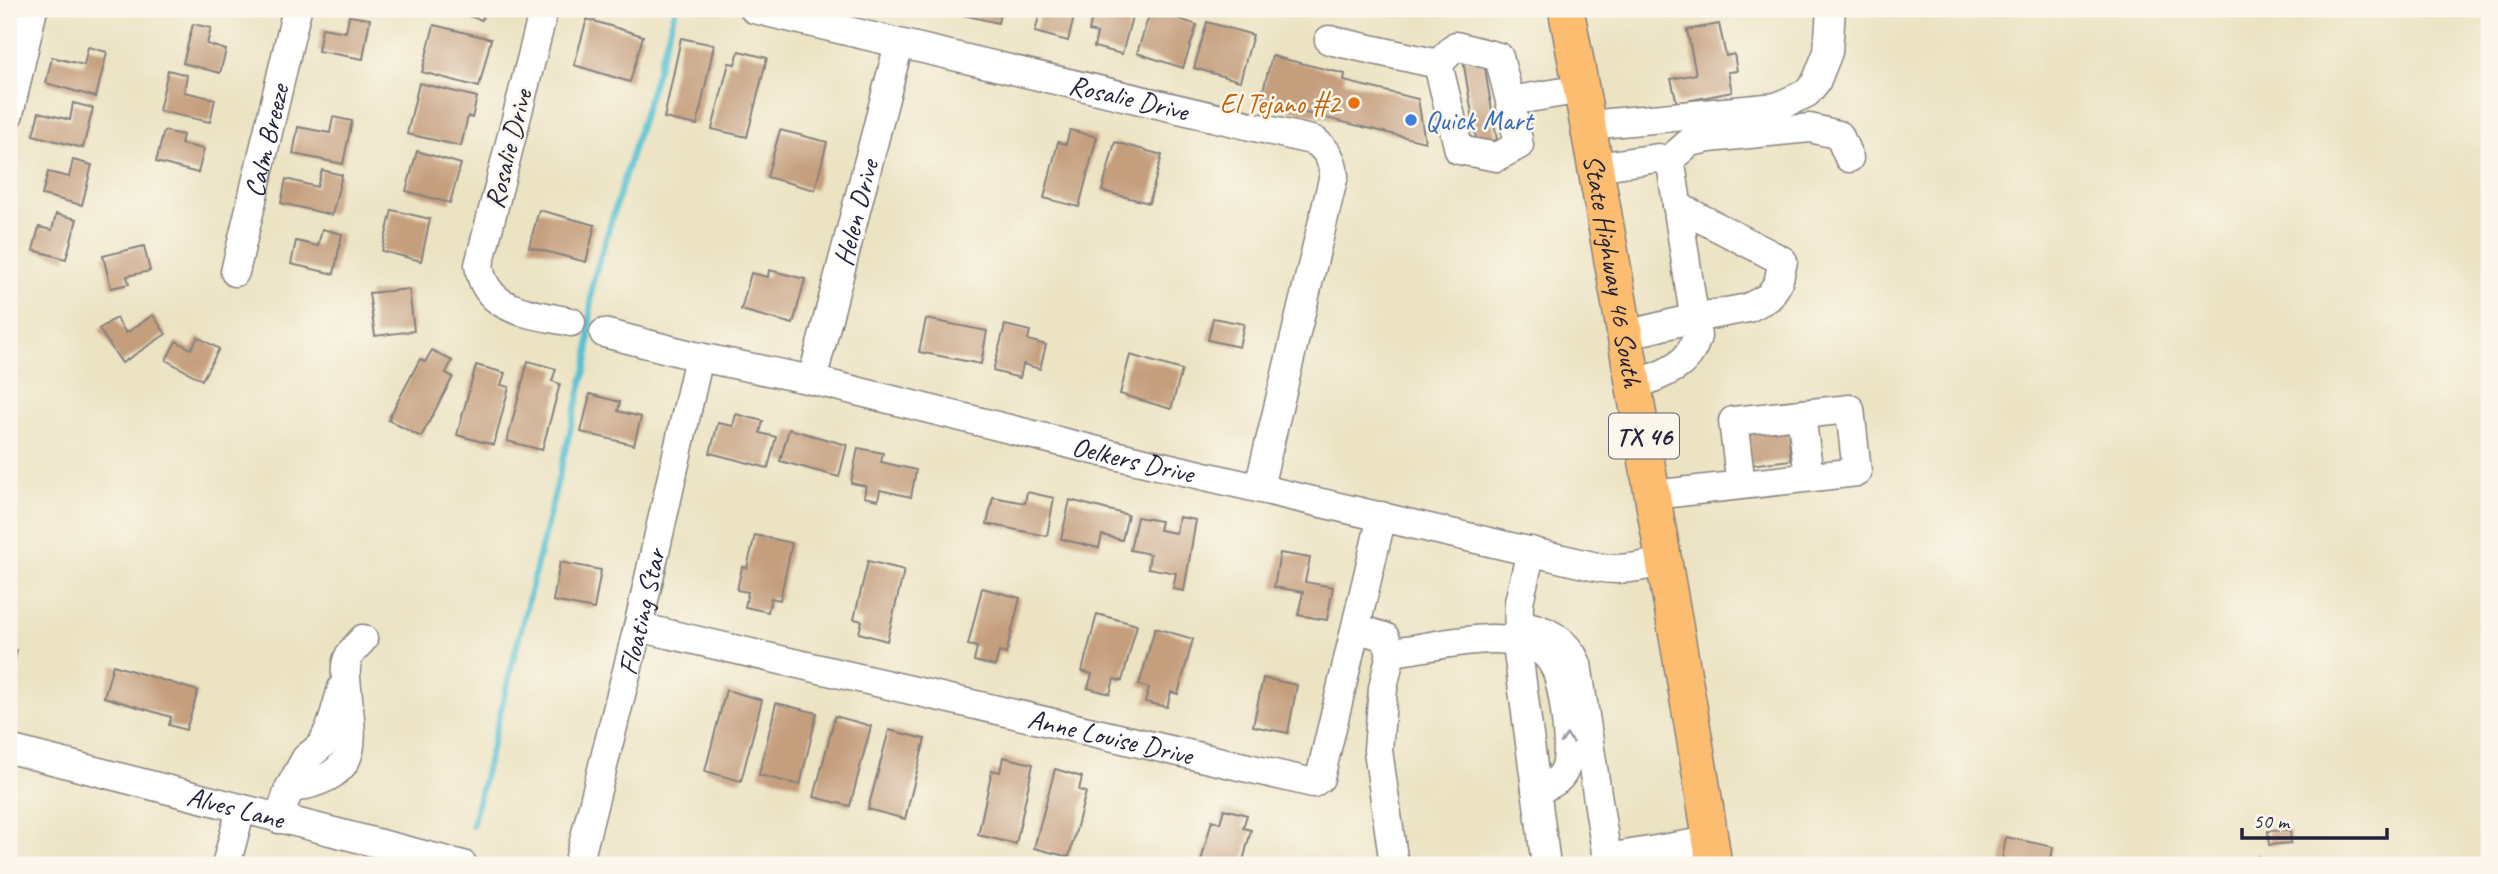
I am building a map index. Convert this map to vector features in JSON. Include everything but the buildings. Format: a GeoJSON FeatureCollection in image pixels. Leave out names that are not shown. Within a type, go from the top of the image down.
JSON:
{"type":"FeatureCollection","features":[{"type":"Feature","properties":{"kind":"main road","name":"State Highway 46 South"},"geometry":{"type":"LineString","coordinates":[[1566,9],[1636,385],[1698,751],[1712,853]]}},
{"type":"Feature","properties":{"kind":"street"},"geometry":{"type":"LineString","coordinates":[[9,114],[33,9]]}},
{"type":"Feature","properties":{"kind":"street","name":"Calm Breeze"},"geometry":{"type":"LineString","coordinates":[[235,272],[298,9]]}},
{"type":"Feature","properties":{"kind":"street","name":"Rosalie Drive"},"geometry":{"type":"LineString","coordinates":[[544,9],[479,265],[485,289],[505,306],[571,322]]}},
{"type":"Feature","properties":{"kind":"street","name":"Rosalie Drive"},"geometry":{"type":"LineString","coordinates":[[754,9],[1315,142],[1325,148],[1332,161],[1334,175],[1259,487]]}},
{"type":"Feature","properties":{"kind":"street"},"geometry":{"type":"LineString","coordinates":[[1589,125],[1777,107],[1807,93],[1816,82],[1828,52],[1831,9]]}},
{"type":"Feature","properties":{"kind":"street"},"geometry":{"type":"LineString","coordinates":[[1329,40],[1438,64]]}},
{"type":"Feature","properties":{"kind":"street","name":"Helen Drive"},"geometry":{"type":"LineString","coordinates":[[812,380],[899,44]]}},
{"type":"Feature","properties":{"kind":"street"},"geometry":{"type":"LineString","coordinates":[[1456,46],[1499,57],[1519,145],[1497,157],[1459,150],[1438,64],[1456,46]]}},
{"type":"Feature","properties":{"kind":"street"},"geometry":{"type":"LineString","coordinates":[[1510,101],[1582,89]]}},
{"type":"Feature","properties":{"kind":"street"},"geometry":{"type":"LineString","coordinates":[[1668,161],[1690,142],[1810,128],[1839,135],[1849,158]]}},
{"type":"Feature","properties":{"kind":"street"},"geometry":{"type":"LineString","coordinates":[[1596,167],[1658,158],[1668,161],[1672,170],[1697,336],[1693,351],[1681,365],[1636,385]]}},
{"type":"Feature","properties":{"kind":"street"},"geometry":{"type":"LineString","coordinates":[[1626,335],[1748,308],[1769,297],[1777,283],[1783,261],[1677,206]]}},
{"type":"Feature","properties":{"kind":"street","name":"Oelkers Drive"},"geometry":{"type":"LineString","coordinates":[[604,333],[1610,570],[1664,562]]}},
{"type":"Feature","properties":{"kind":"street","name":"Floating Star"},"geometry":{"type":"LineString","coordinates":[[578,865],[638,627],[699,357]]}},
{"type":"Feature","properties":{"kind":"street"},"geometry":{"type":"LineString","coordinates":[[1653,495],[1857,472],[1850,409],[1733,421],[1741,485]]}},
{"type":"Feature","properties":{"kind":"street"},"geometry":{"type":"LineString","coordinates":[[1801,414],[1810,476]]}},
{"type":"Feature","properties":{"kind":"street","name":"Anne Louise Drive"},"geometry":{"type":"LineString","coordinates":[[638,627],[1313,783],[1320,778],[1382,516]]}},
{"type":"Feature","properties":{"kind":"street"},"geometry":{"type":"LineString","coordinates":[[1531,551],[1519,602],[1517,633],[1546,865]]}},
{"type":"Feature","properties":{"kind":"street"},"geometry":{"type":"LineString","coordinates":[[1391,652],[1517,633],[1535,626],[1553,635],[1566,645],[1577,664],[1608,862],[1712,853]]}},
{"type":"Feature","properties":{"kind":"street"},"geometry":{"type":"LineString","coordinates":[[1356,628],[1385,637],[1391,652],[1383,688],[1378,750],[1394,865]]}},
{"type":"Feature","properties":{"kind":"street"},"geometry":{"type":"LineString","coordinates":[[1517,633],[1540,649],[1553,664],[1559,677],[1568,732],[1565,769],[1556,782],[1536,790]]}},
{"type":"Feature","properties":{"kind":"street"},"geometry":{"type":"LineString","coordinates":[[279,819],[289,789],[309,785],[344,766],[351,750],[352,727],[345,676],[348,657],[363,639]]}},
{"type":"Feature","properties":{"kind":"street"},"geometry":{"type":"LineString","coordinates":[[1381,727],[1394,752],[1409,865]]}},
{"type":"Feature","properties":{"kind":"street","name":"Alves Lane"},"geometry":{"type":"LineString","coordinates":[[9,749],[463,865]]}},
{"type":"Feature","properties":{"kind":"street"},"geometry":{"type":"LineString","coordinates":[[226,865],[241,810]]}},
{"type":"Feature","properties":{"kind":"waterway"},"geometry":{"type":"LineString","coordinates":[[472,826],[588,359],[592,284],[675,12]]}},
{"type":"Feature","properties":{"kind":"place","name":"El Tejano #2"},"geometry":{"type":"Point","coordinates":[1354,103]}},
{"type":"Feature","properties":{"kind":"place","name":"Quick Mart"},"geometry":{"type":"Point","coordinates":[1411,120]}}]}
